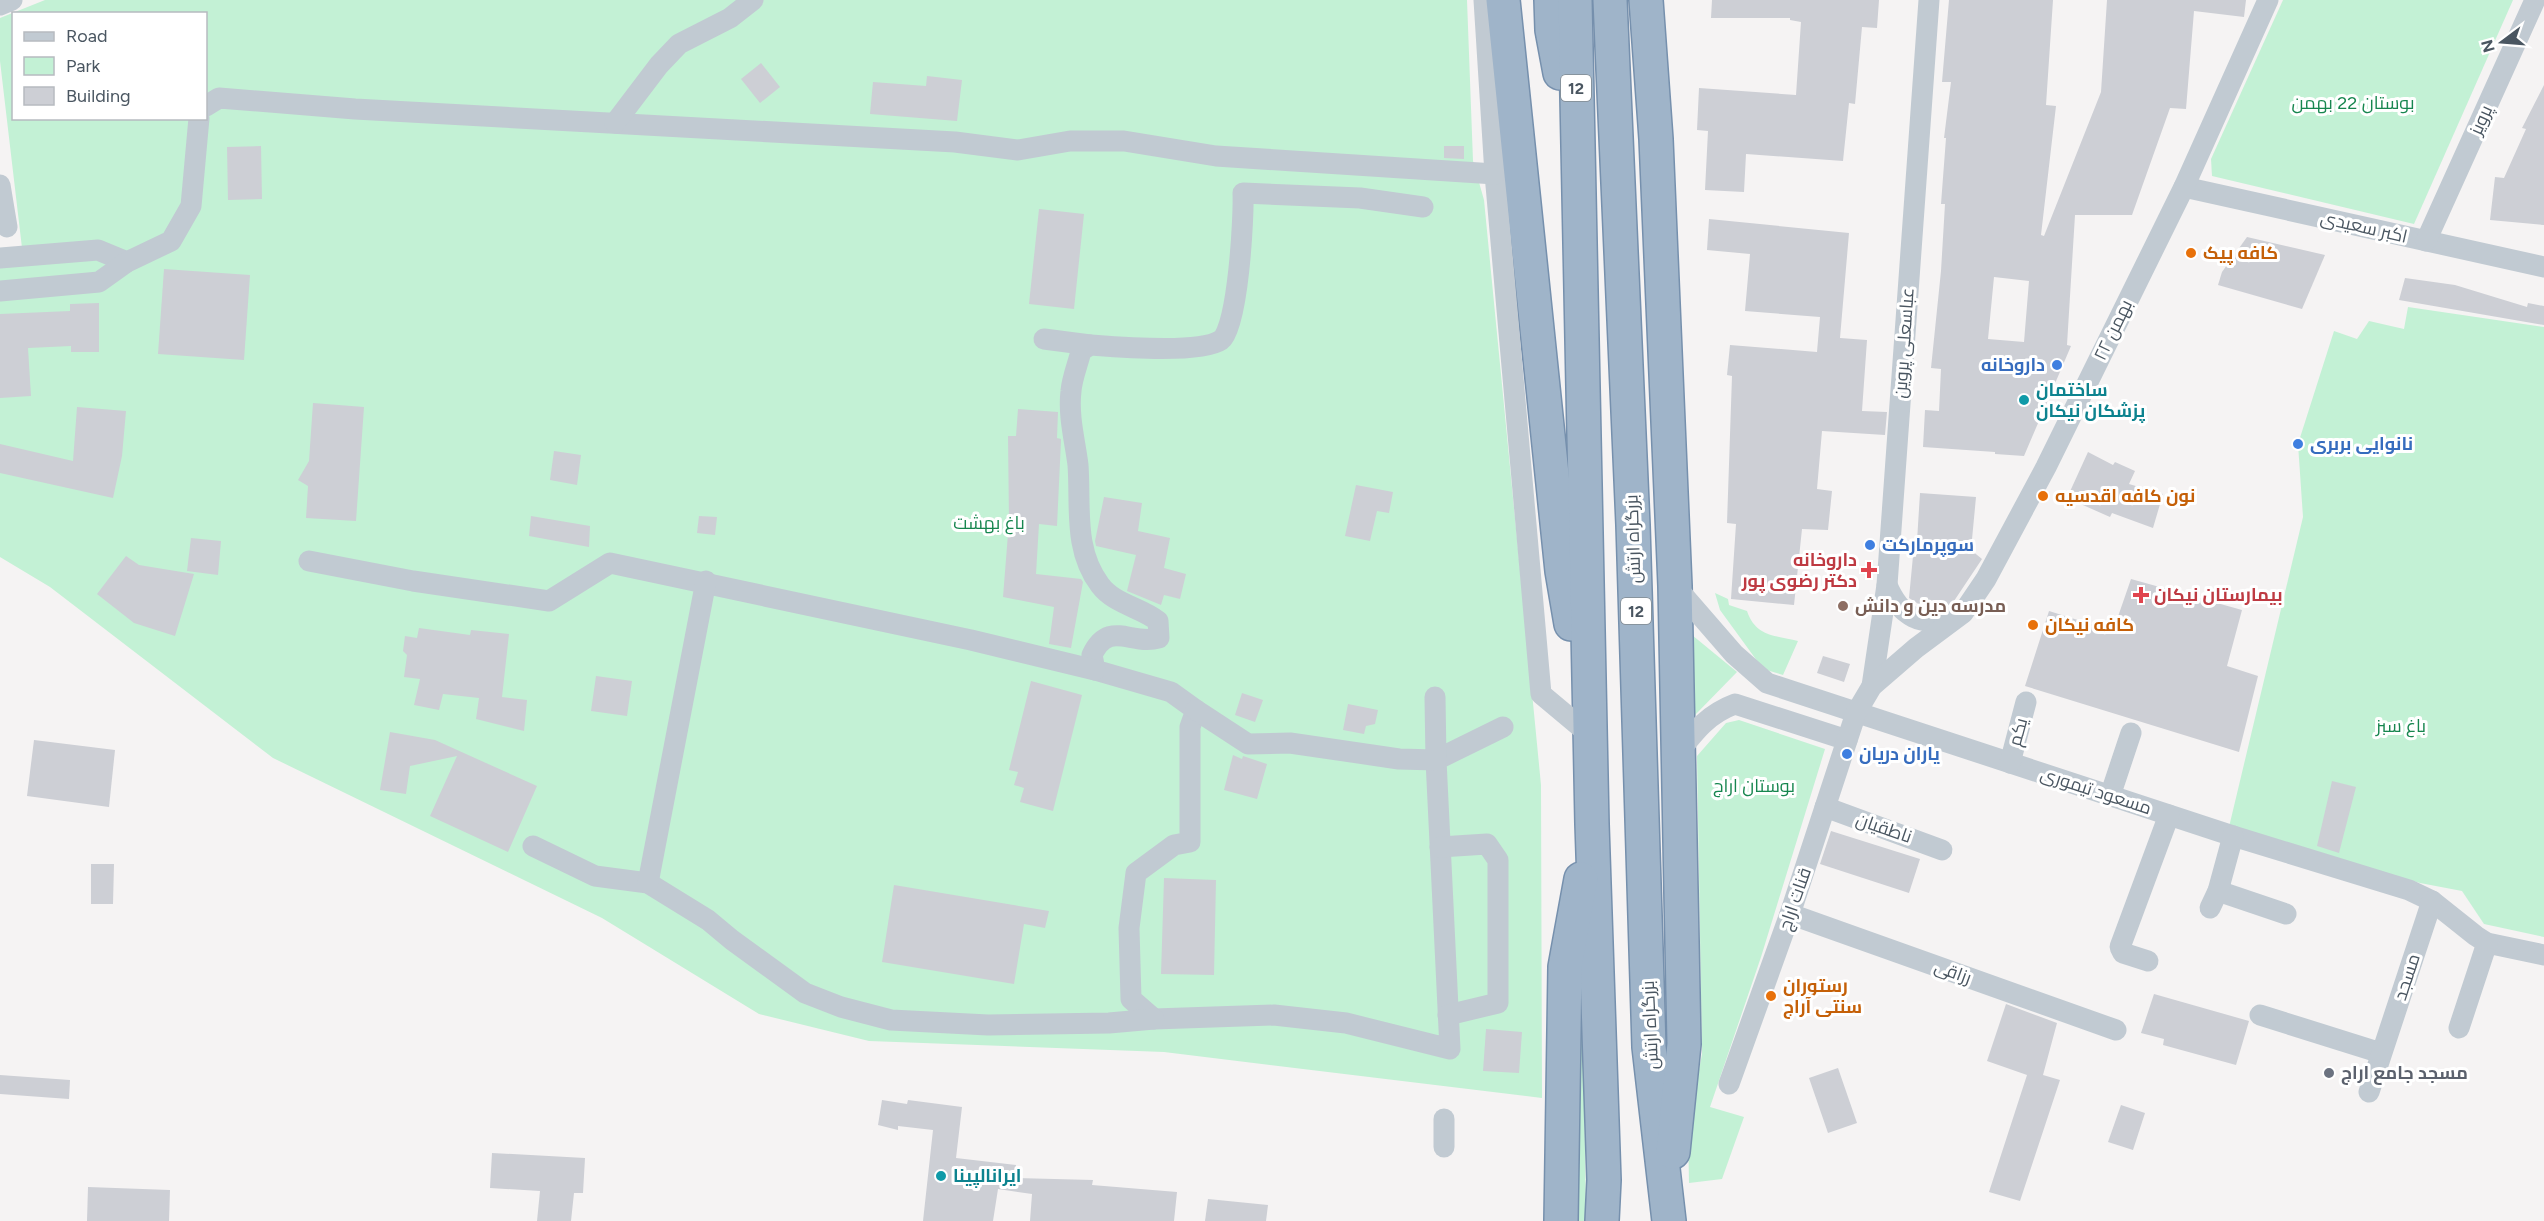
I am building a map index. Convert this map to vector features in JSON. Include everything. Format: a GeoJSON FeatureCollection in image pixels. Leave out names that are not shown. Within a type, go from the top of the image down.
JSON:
{"type":"FeatureCollection","features":[{"type":"Feature","properties":{"kind":"highway"},"geometry":{"type":"LineString","coordinates":[[1503,0],[1562,571],[1590,735]]}},
{"type":"Feature","properties":{"kind":"highway"},"geometry":{"type":"LineString","coordinates":[[1551,0],[1552,30],[1577,176]]}},
{"type":"Feature","properties":{"kind":"highway","name":"12"},"geometry":{"type":"LineString","coordinates":[[1575,0],[1592,824],[1604,1180],[1602,1221]]}},
{"type":"Feature","properties":{"kind":"highway","name":"بزرگراه ارتش"},"geometry":{"type":"LineString","coordinates":[[1610,0],[1633,525],[1649,1047],[1667,1211]]}},
{"type":"Feature","properties":{"kind":"highway"},"geometry":{"type":"LineString","coordinates":[[1646,0],[1656,139],[1675,586],[1684,1044],[1667,1211]]}},
{"type":"Feature","properties":{"kind":"highway"},"geometry":{"type":"LineString","coordinates":[[1656,139],[1663,0]]}},
{"type":"Feature","properties":{"kind":"highway"},"geometry":{"type":"LineString","coordinates":[[1670,456],[1633,525],[1675,586]]}},
{"type":"Feature","properties":{"kind":"highway"},"geometry":{"type":"LineString","coordinates":[[1561,1221],[1565,967],[1592,824]]}},
{"type":"Feature","properties":{"kind":"street"},"geometry":{"type":"LineString","coordinates":[[0,5],[12,0]]}},
{"type":"Feature","properties":{"kind":"street"},"geometry":{"type":"LineString","coordinates":[[615,123],[659,65],[679,44],[730,18],[753,0]]}},
{"type":"Feature","properties":{"kind":"street"},"geometry":{"type":"LineString","coordinates":[[1484,0],[1495,174],[1541,694],[1590,735]]}},
{"type":"Feature","properties":{"kind":"street","name":"عباسعلی پروین"},"geometry":{"type":"LineString","coordinates":[[1872,686],[1887,585],[1929,0]]}},
{"type":"Feature","properties":{"kind":"street","name":"۲۲ بهمن"},"geometry":{"type":"LineString","coordinates":[[1872,686],[1916,648],[1963,613],[1986,579],[2046,466],[2184,187],[2268,0]]}},
{"type":"Feature","properties":{"kind":"street","name":"پرویز"},"geometry":{"type":"LineString","coordinates":[[2426,241],[2535,0]]}},
{"type":"Feature","properties":{"kind":"street"},"geometry":{"type":"LineString","coordinates":[[207,105],[219,98],[355,109],[955,142],[1018,150],[1070,141],[1124,141],[1216,156],[1495,174]]}},
{"type":"Feature","properties":{"kind":"street"},"geometry":{"type":"LineString","coordinates":[[0,291],[99,282],[127,262],[171,241],[191,206],[199,120]]}},
{"type":"Feature","properties":{"kind":"street"},"geometry":{"type":"LineString","coordinates":[[0,184],[7,228]]}},
{"type":"Feature","properties":{"kind":"street","name":"اکبر سعیدی"},"geometry":{"type":"LineString","coordinates":[[2184,187],[2544,267]]}},
{"type":"Feature","properties":{"kind":"street"},"geometry":{"type":"LineString","coordinates":[[1044,339],[1125,348],[1209,346],[1223,339],[1232,322],[1235,302],[1244,209],[1243,193],[1360,198],[1423,207]]}},
{"type":"Feature","properties":{"kind":"street"},"geometry":{"type":"LineString","coordinates":[[0,258],[98,250],[127,262]]}},
{"type":"Feature","properties":{"kind":"street"},"geometry":{"type":"LineString","coordinates":[[1090,345],[1081,351],[1071,392],[1072,431],[1078,465],[1079,538],[1100,586],[1120,602],[1147,613],[1158,621],[1159,638],[1149,641],[1115,635],[1103,638],[1092,655],[1095,670]]}},
{"type":"Feature","properties":{"kind":"street"},"geometry":{"type":"LineString","coordinates":[[309,561],[373,571],[413,581],[549,600],[610,563],[706,581],[971,640],[1095,670],[1171,692],[1248,744],[1290,743],[1399,759],[1436,760],[1503,727]]}},
{"type":"Feature","properties":{"kind":"street"},"geometry":{"type":"LineString","coordinates":[[648,883],[706,581]]}},
{"type":"Feature","properties":{"kind":"street"},"geometry":{"type":"LineString","coordinates":[[1887,585],[1894,602],[1905,613],[1917,619],[1933,621],[1963,613]]}},
{"type":"Feature","properties":{"kind":"street","name":"مسعود تیموری"},"geometry":{"type":"LineString","coordinates":[[1675,586],[1734,654],[1767,683],[2233,836],[2409,890],[2432,901],[2487,943],[2544,955]]}},
{"type":"Feature","properties":{"kind":"street","name":"قنات اراج"},"geometry":{"type":"LineString","coordinates":[[1729,1084],[1790,914],[1856,712],[1872,686]]}},
{"type":"Feature","properties":{"kind":"street"},"geometry":{"type":"LineString","coordinates":[[533,846],[595,876],[648,883],[708,920],[805,993],[841,1007],[891,1020],[988,1025],[1109,1023],[1154,1018],[1274,1014],[1346,1023],[1450,1049],[1435,697]]}},
{"type":"Feature","properties":{"kind":"street","name":"یکم"},"geometry":{"type":"LineString","coordinates":[[2010,763],[2026,702]]}},
{"type":"Feature","properties":{"kind":"street"},"geometry":{"type":"LineString","coordinates":[[1678,753],[1701,723],[1718,711],[1735,704],[1847,740]]}},
{"type":"Feature","properties":{"kind":"street"},"geometry":{"type":"LineString","coordinates":[[1154,1018],[1131,999],[1129,928],[1136,873],[1174,845],[1190,842],[1191,727],[1196,710]]}},
{"type":"Feature","properties":{"kind":"street"},"geometry":{"type":"LineString","coordinates":[[2110,796],[2131,733]]}},
{"type":"Feature","properties":{"kind":"street","name":"ناطقیان"},"geometry":{"type":"LineString","coordinates":[[1825,807],[1942,850]]}},
{"type":"Feature","properties":{"kind":"street"},"geometry":{"type":"LineString","coordinates":[[2148,961],[2123,953],[2120,947],[2169,815]]}},
{"type":"Feature","properties":{"kind":"street"},"geometry":{"type":"LineString","coordinates":[[2233,836],[2214,899],[2286,914]]}},
{"type":"Feature","properties":{"kind":"street"},"geometry":{"type":"LineString","coordinates":[[1440,848],[1487,844],[1498,860],[1498,1003],[1449,1015]]}},
{"type":"Feature","properties":{"kind":"street","name":"مسجد"},"geometry":{"type":"LineString","coordinates":[[2369,1092],[2432,901]]}},
{"type":"Feature","properties":{"kind":"street","name":"رزاقی"},"geometry":{"type":"LineString","coordinates":[[1790,914],[2116,1029]]}},
{"type":"Feature","properties":{"kind":"street"},"geometry":{"type":"LineString","coordinates":[[2459,1028],[2487,943]]}},
{"type":"Feature","properties":{"kind":"street"},"geometry":{"type":"LineString","coordinates":[[2260,1015],[2381,1053]]}},
{"type":"Feature","properties":{"kind":"street"},"geometry":{"type":"LineString","coordinates":[[1443,1147],[1444,1119]]}},
{"type":"Feature","properties":{"kind":"green space","name":"باغ بهشت"},"geometry":{"type":"Polygon","coordinates":[[[45,0],[1467,0],[1473,161],[1484,200],[1541,785],[1542,1098],[1164,1052],[869,1041],[759,1014],[602,918],[273,758],[50,587],[0,557],[0,259],[22,248],[0,61],[0,18],[12,13],[12,120],[207,120],[207,12],[15,12],[45,0]]]}},
{"type":"Feature","properties":{"kind":"green space","name":"بوستان 22 بهمن"},"geometry":{"type":"Polygon","coordinates":[[[2283,0],[2513,0],[2414,224],[2212,176],[2211,159],[2283,0]]]}},
{"type":"Feature","properties":{"kind":"green space","name":"باغ سبز"},"geometry":{"type":"Polygon","coordinates":[[[2408,307],[2544,327],[2544,937],[2484,924],[2462,891],[2420,883],[2229,827],[2303,517],[2298,444],[2334,331],[2357,339],[2369,321],[2404,329],[2408,307]]]}},
{"type":"Feature","properties":{"kind":"green space"},"geometry":{"type":"Polygon","coordinates":[[[1715,593],[1728,599],[1729,605],[1747,611],[1755,626],[1767,634],[1798,641],[1783,675],[1763,669],[1720,610],[1715,593]]]}},
{"type":"Feature","properties":{"kind":"green space"},"geometry":{"type":"Polygon","coordinates":[[[1692,635],[1737,672],[1695,715],[1692,635]]]}},
{"type":"Feature","properties":{"kind":"green space","name":"بوستان اراج"},"geometry":{"type":"Polygon","coordinates":[[[1739,720],[1825,749],[1761,957],[1710,1107],[1744,1117],[1722,1179],[1689,1183],[1688,1127],[1702,1054],[1697,756],[1726,723],[1739,720]]]}},
{"type":"Feature","properties":{"kind":"green space"},"geometry":{"type":"Polygon","coordinates":[[[1582,940],[1586,1221],[1570,1221],[1582,940]]]}},
{"type":"Feature","properties":{"kind":"building"},"geometry":{"type":"Polygon","coordinates":[[[1712,0],[1879,0],[1877,28],[1862,27],[1855,104],[1849,103],[1843,161],[1746,154],[1744,192],[1705,190],[1708,131],[1697,130],[1699,88],[1796,95],[1801,22],[1790,20],[1790,18],[1711,18],[1712,0]]]}},
{"type":"Feature","properties":{"kind":"building"},"geometry":{"type":"Polygon","coordinates":[[[1949,0],[2053,0],[2046,105],[2056,106],[2041,235],[2044,236],[2101,92],[2107,0],[2246,0],[2244,17],[2194,11],[2186,109],[2170,108],[2132,215],[2075,215],[2067,345],[2071,346],[2024,456],[1923,447],[1925,410],[1939,411],[1941,369],[1931,368],[1941,271],[1945,204],[1941,204],[1946,138],[1944,138],[1951,82],[1942,82],[1949,0]],[[1994,277],[1988,339],[2024,342],[2029,281],[1994,277]]]}},
{"type":"Feature","properties":{"kind":"building"},"geometry":{"type":"Polygon","coordinates":[[[761,63],[780,87],[760,103],[741,79],[761,63]]]}},
{"type":"Feature","properties":{"kind":"building"},"geometry":{"type":"Polygon","coordinates":[[[927,76],[962,80],[957,121],[870,114],[873,82],[926,86],[927,76]]]}},
{"type":"Feature","properties":{"kind":"building"},"geometry":{"type":"Polygon","coordinates":[[[2544,85],[2544,225],[2490,220],[2495,177],[2504,178],[2526,129],[2522,128],[2544,85]]]}},
{"type":"Feature","properties":{"kind":"building"},"geometry":{"type":"Polygon","coordinates":[[[261,146],[262,199],[228,200],[227,147],[261,146]]]}},
{"type":"Feature","properties":{"kind":"building"},"geometry":{"type":"Polygon","coordinates":[[[1444,146],[1464,146],[1464,159],[1444,158],[1444,146]]]}},
{"type":"Feature","properties":{"kind":"building"},"geometry":{"type":"Polygon","coordinates":[[[1039,209],[1084,214],[1074,309],[1029,304],[1039,209]]]}},
{"type":"Feature","properties":{"kind":"building"},"geometry":{"type":"Polygon","coordinates":[[[1709,219],[1849,233],[1840,338],[1867,340],[1862,411],[1887,412],[1885,435],[1822,431],[1817,489],[1832,491],[1828,530],[1802,529],[1794,605],[1731,599],[1736,524],[1727,523],[1732,376],[1727,375],[1730,345],[1817,352],[1820,317],[1745,311],[1750,254],[1707,250],[1709,219]]]}},
{"type":"Feature","properties":{"kind":"building"},"geometry":{"type":"Polygon","coordinates":[[[2247,237],[2325,255],[2302,309],[2218,285],[2222,272],[2247,237]]]}},
{"type":"Feature","properties":{"kind":"building"},"geometry":{"type":"Polygon","coordinates":[[[164,269],[250,275],[244,360],[158,354],[164,269]]]}},
{"type":"Feature","properties":{"kind":"building"},"geometry":{"type":"Polygon","coordinates":[[[2405,278],[2455,285],[2527,307],[2528,303],[2544,306],[2544,325],[2399,300],[2405,278]]]}},
{"type":"Feature","properties":{"kind":"building"},"geometry":{"type":"Polygon","coordinates":[[[99,303],[99,352],[71,352],[71,346],[28,348],[31,396],[0,398],[0,314],[70,311],[70,304],[99,303]]]}},
{"type":"Feature","properties":{"kind":"building"},"geometry":{"type":"Polygon","coordinates":[[[313,403],[364,407],[356,521],[306,518],[308,486],[298,480],[309,461],[313,403]]]}},
{"type":"Feature","properties":{"kind":"building"},"geometry":{"type":"Polygon","coordinates":[[[77,407],[126,411],[122,456],[113,498],[0,473],[0,444],[73,461],[77,407]]]}},
{"type":"Feature","properties":{"kind":"building"},"geometry":{"type":"Polygon","coordinates":[[[1018,409],[1058,412],[1057,438],[1061,441],[1057,526],[1039,524],[1036,574],[1081,579],[1083,582],[1071,648],[1049,644],[1054,607],[1003,597],[1009,521],[1008,436],[1016,436],[1018,409]]]}},
{"type":"Feature","properties":{"kind":"building"},"geometry":{"type":"Polygon","coordinates":[[[554,451],[581,455],[577,485],[550,480],[554,451]]]}},
{"type":"Feature","properties":{"kind":"building"},"geometry":{"type":"Polygon","coordinates":[[[2088,452],[2113,465],[2115,462],[2135,471],[2129,484],[2163,494],[2153,528],[2112,513],[2110,517],[2067,498],[2088,452]]]}},
{"type":"Feature","properties":{"kind":"building"},"geometry":{"type":"Polygon","coordinates":[[[1356,485],[1393,492],[1389,513],[1377,511],[1370,541],[1345,536],[1356,485]]]}},
{"type":"Feature","properties":{"kind":"building"},"geometry":{"type":"Polygon","coordinates":[[[1920,493],[1976,497],[1971,550],[1982,559],[1952,604],[1940,607],[1925,608],[1909,598],[1913,556],[1916,557],[1920,493]]]}},
{"type":"Feature","properties":{"kind":"building"},"geometry":{"type":"Polygon","coordinates":[[[1104,497],[1142,503],[1138,531],[1170,538],[1164,568],[1186,574],[1180,599],[1164,595],[1161,605],[1127,591],[1136,555],[1096,546],[1104,497]]]}},
{"type":"Feature","properties":{"kind":"building"},"geometry":{"type":"Polygon","coordinates":[[[531,516],[590,526],[589,547],[529,536],[531,516]]]}},
{"type":"Feature","properties":{"kind":"building"},"geometry":{"type":"Polygon","coordinates":[[[699,516],[717,517],[715,535],[697,533],[699,516]]]}},
{"type":"Feature","properties":{"kind":"building"},"geometry":{"type":"Polygon","coordinates":[[[191,538],[221,541],[218,575],[187,571],[191,538]]]}},
{"type":"Feature","properties":{"kind":"building"},"geometry":{"type":"Polygon","coordinates":[[[126,556],[139,565],[194,574],[175,636],[134,623],[97,594],[126,556]]]}},
{"type":"Feature","properties":{"kind":"building"},"geometry":{"type":"Polygon","coordinates":[[[2131,579],[2242,610],[2227,666],[2258,676],[2239,752],[2025,686],[2049,611],[2113,631],[2131,579]]]}},
{"type":"Feature","properties":{"kind":"building"},"geometry":{"type":"Polygon","coordinates":[[[419,628],[470,635],[471,630],[509,634],[502,697],[527,700],[524,731],[476,719],[479,698],[443,694],[439,710],[414,705],[420,679],[404,677],[407,655],[403,651],[405,636],[417,638],[419,628]]]}},
{"type":"Feature","properties":{"kind":"building"},"geometry":{"type":"Polygon","coordinates":[[[1823,656],[1850,664],[1844,682],[1817,673],[1823,656]]]}},
{"type":"Feature","properties":{"kind":"building"},"geometry":{"type":"Polygon","coordinates":[[[596,676],[632,681],[627,716],[591,711],[596,676]]]}},
{"type":"Feature","properties":{"kind":"building"},"geometry":{"type":"Polygon","coordinates":[[[1031,681],[1082,695],[1053,811],[1020,802],[1024,788],[1014,785],[1018,772],[1009,770],[1031,681]]]}},
{"type":"Feature","properties":{"kind":"building"},"geometry":{"type":"Polygon","coordinates":[[[1242,693],[1263,700],[1255,722],[1235,715],[1242,693]]]}},
{"type":"Feature","properties":{"kind":"building"},"geometry":{"type":"Polygon","coordinates":[[[1348,704],[1378,710],[1375,724],[1366,726],[1364,734],[1343,730],[1348,704]]]}},
{"type":"Feature","properties":{"kind":"building"},"geometry":{"type":"Polygon","coordinates":[[[390,732],[435,740],[537,786],[508,852],[430,816],[457,756],[410,766],[406,794],[380,790],[390,732]]]}},
{"type":"Feature","properties":{"kind":"building"},"geometry":{"type":"Polygon","coordinates":[[[34,740],[115,750],[109,807],[27,796],[34,740]]]}},
{"type":"Feature","properties":{"kind":"building"},"geometry":{"type":"Polygon","coordinates":[[[1233,755],[1267,764],[1257,799],[1224,790],[1233,755]]]}},
{"type":"Feature","properties":{"kind":"building"},"geometry":{"type":"Polygon","coordinates":[[[2332,781],[2356,787],[2339,853],[2317,846],[2332,781]]]}},
{"type":"Feature","properties":{"kind":"building"},"geometry":{"type":"Polygon","coordinates":[[[1831,831],[1920,859],[1909,893],[1820,864],[1831,831]]]}},
{"type":"Feature","properties":{"kind":"building"},"geometry":{"type":"Polygon","coordinates":[[[91,864],[114,864],[113,904],[91,904],[91,864]]]}},
{"type":"Feature","properties":{"kind":"building"},"geometry":{"type":"Polygon","coordinates":[[[1164,878],[1216,880],[1214,975],[1161,974],[1164,878]]]}},
{"type":"Feature","properties":{"kind":"building"},"geometry":{"type":"Polygon","coordinates":[[[894,885],[1049,911],[1045,928],[1024,924],[1014,984],[882,962],[894,885]]]}},
{"type":"Feature","properties":{"kind":"building"},"geometry":{"type":"Polygon","coordinates":[[[2154,994],[2249,1021],[2236,1065],[2163,1045],[2164,1039],[2141,1033],[2154,994]]]}},
{"type":"Feature","properties":{"kind":"building"},"geometry":{"type":"Polygon","coordinates":[[[2006,1004],[2057,1023],[2043,1075],[2060,1080],[2020,1201],[1989,1192],[2027,1075],[1987,1061],[2006,1004]]]}},
{"type":"Feature","properties":{"kind":"building"},"geometry":{"type":"Polygon","coordinates":[[[1486,1029],[1522,1032],[1519,1073],[1483,1071],[1486,1029]]]}},
{"type":"Feature","properties":{"kind":"building"},"geometry":{"type":"Polygon","coordinates":[[[1838,1068],[1857,1123],[1828,1133],[1809,1078],[1838,1068]]]}},
{"type":"Feature","properties":{"kind":"building"},"geometry":{"type":"Polygon","coordinates":[[[0,1075],[70,1080],[69,1099],[0,1094],[0,1075]]]}},
{"type":"Feature","properties":{"kind":"building"},"geometry":{"type":"Polygon","coordinates":[[[882,1100],[907,1104],[908,1100],[962,1107],[956,1158],[1016,1165],[1015,1178],[1093,1180],[1092,1185],[1177,1192],[1174,1221],[1030,1221],[1032,1194],[998,1189],[993,1221],[923,1221],[933,1130],[898,1126],[898,1130],[878,1125],[882,1100]]]}},
{"type":"Feature","properties":{"kind":"building"},"geometry":{"type":"Polygon","coordinates":[[[2121,1105],[2145,1113],[2133,1150],[2108,1142],[2121,1105]]]}},
{"type":"Feature","properties":{"kind":"building"},"geometry":{"type":"Polygon","coordinates":[[[492,1153],[585,1158],[583,1193],[574,1193],[571,1221],[537,1221],[540,1191],[490,1188],[492,1153]]]}},
{"type":"Feature","properties":{"kind":"building"},"geometry":{"type":"Polygon","coordinates":[[[88,1187],[170,1190],[169,1221],[87,1221],[88,1187]]]}},
{"type":"Feature","properties":{"kind":"building"},"geometry":{"type":"Polygon","coordinates":[[[1208,1199],[1268,1205],[1266,1221],[1205,1221],[1208,1199]]]}},
{"type":"Feature","properties":{"kind":"place","name":"کافه پیک"},"geometry":{"type":"Point","coordinates":[2191,253]}},
{"type":"Feature","properties":{"kind":"place","name":"داروخانه"},"geometry":{"type":"Point","coordinates":[2057,365]}},
{"type":"Feature","properties":{"kind":"place","name":"ساختمان پزشکان نیکان"},"geometry":{"type":"Point","coordinates":[2024,400]}},
{"type":"Feature","properties":{"kind":"place","name":"نانوایی بربری"},"geometry":{"type":"Point","coordinates":[2298,444]}},
{"type":"Feature","properties":{"kind":"place","name":"نون کافه اقدسیه"},"geometry":{"type":"Point","coordinates":[2043,496]}},
{"type":"Feature","properties":{"kind":"place","name":"سوپرمارکت"},"geometry":{"type":"Point","coordinates":[1870,545]}},
{"type":"Feature","properties":{"kind":"place","name":"داروخانه دکتر رضوی پور"},"geometry":{"type":"Point","coordinates":[1869,570]}},
{"type":"Feature","properties":{"kind":"place","name":"بیمارستان نیکان"},"geometry":{"type":"Point","coordinates":[2141,595]}},
{"type":"Feature","properties":{"kind":"place","name":"مدرسه دین و دانش"},"geometry":{"type":"Point","coordinates":[1843,606]}},
{"type":"Feature","properties":{"kind":"place","name":"کافه نیکان"},"geometry":{"type":"Point","coordinates":[2033,625]}},
{"type":"Feature","properties":{"kind":"place","name":"یاران دریان"},"geometry":{"type":"Point","coordinates":[1847,754]}},
{"type":"Feature","properties":{"kind":"place","name":"رستوران سنتی آراج"},"geometry":{"type":"Point","coordinates":[1771,996]}},
{"type":"Feature","properties":{"kind":"place","name":"مسجد جامع اراج"},"geometry":{"type":"Point","coordinates":[2329,1073]}},
{"type":"Feature","properties":{"kind":"place","name":"ایرانالپینا"},"geometry":{"type":"Point","coordinates":[941,1176]}}]}
